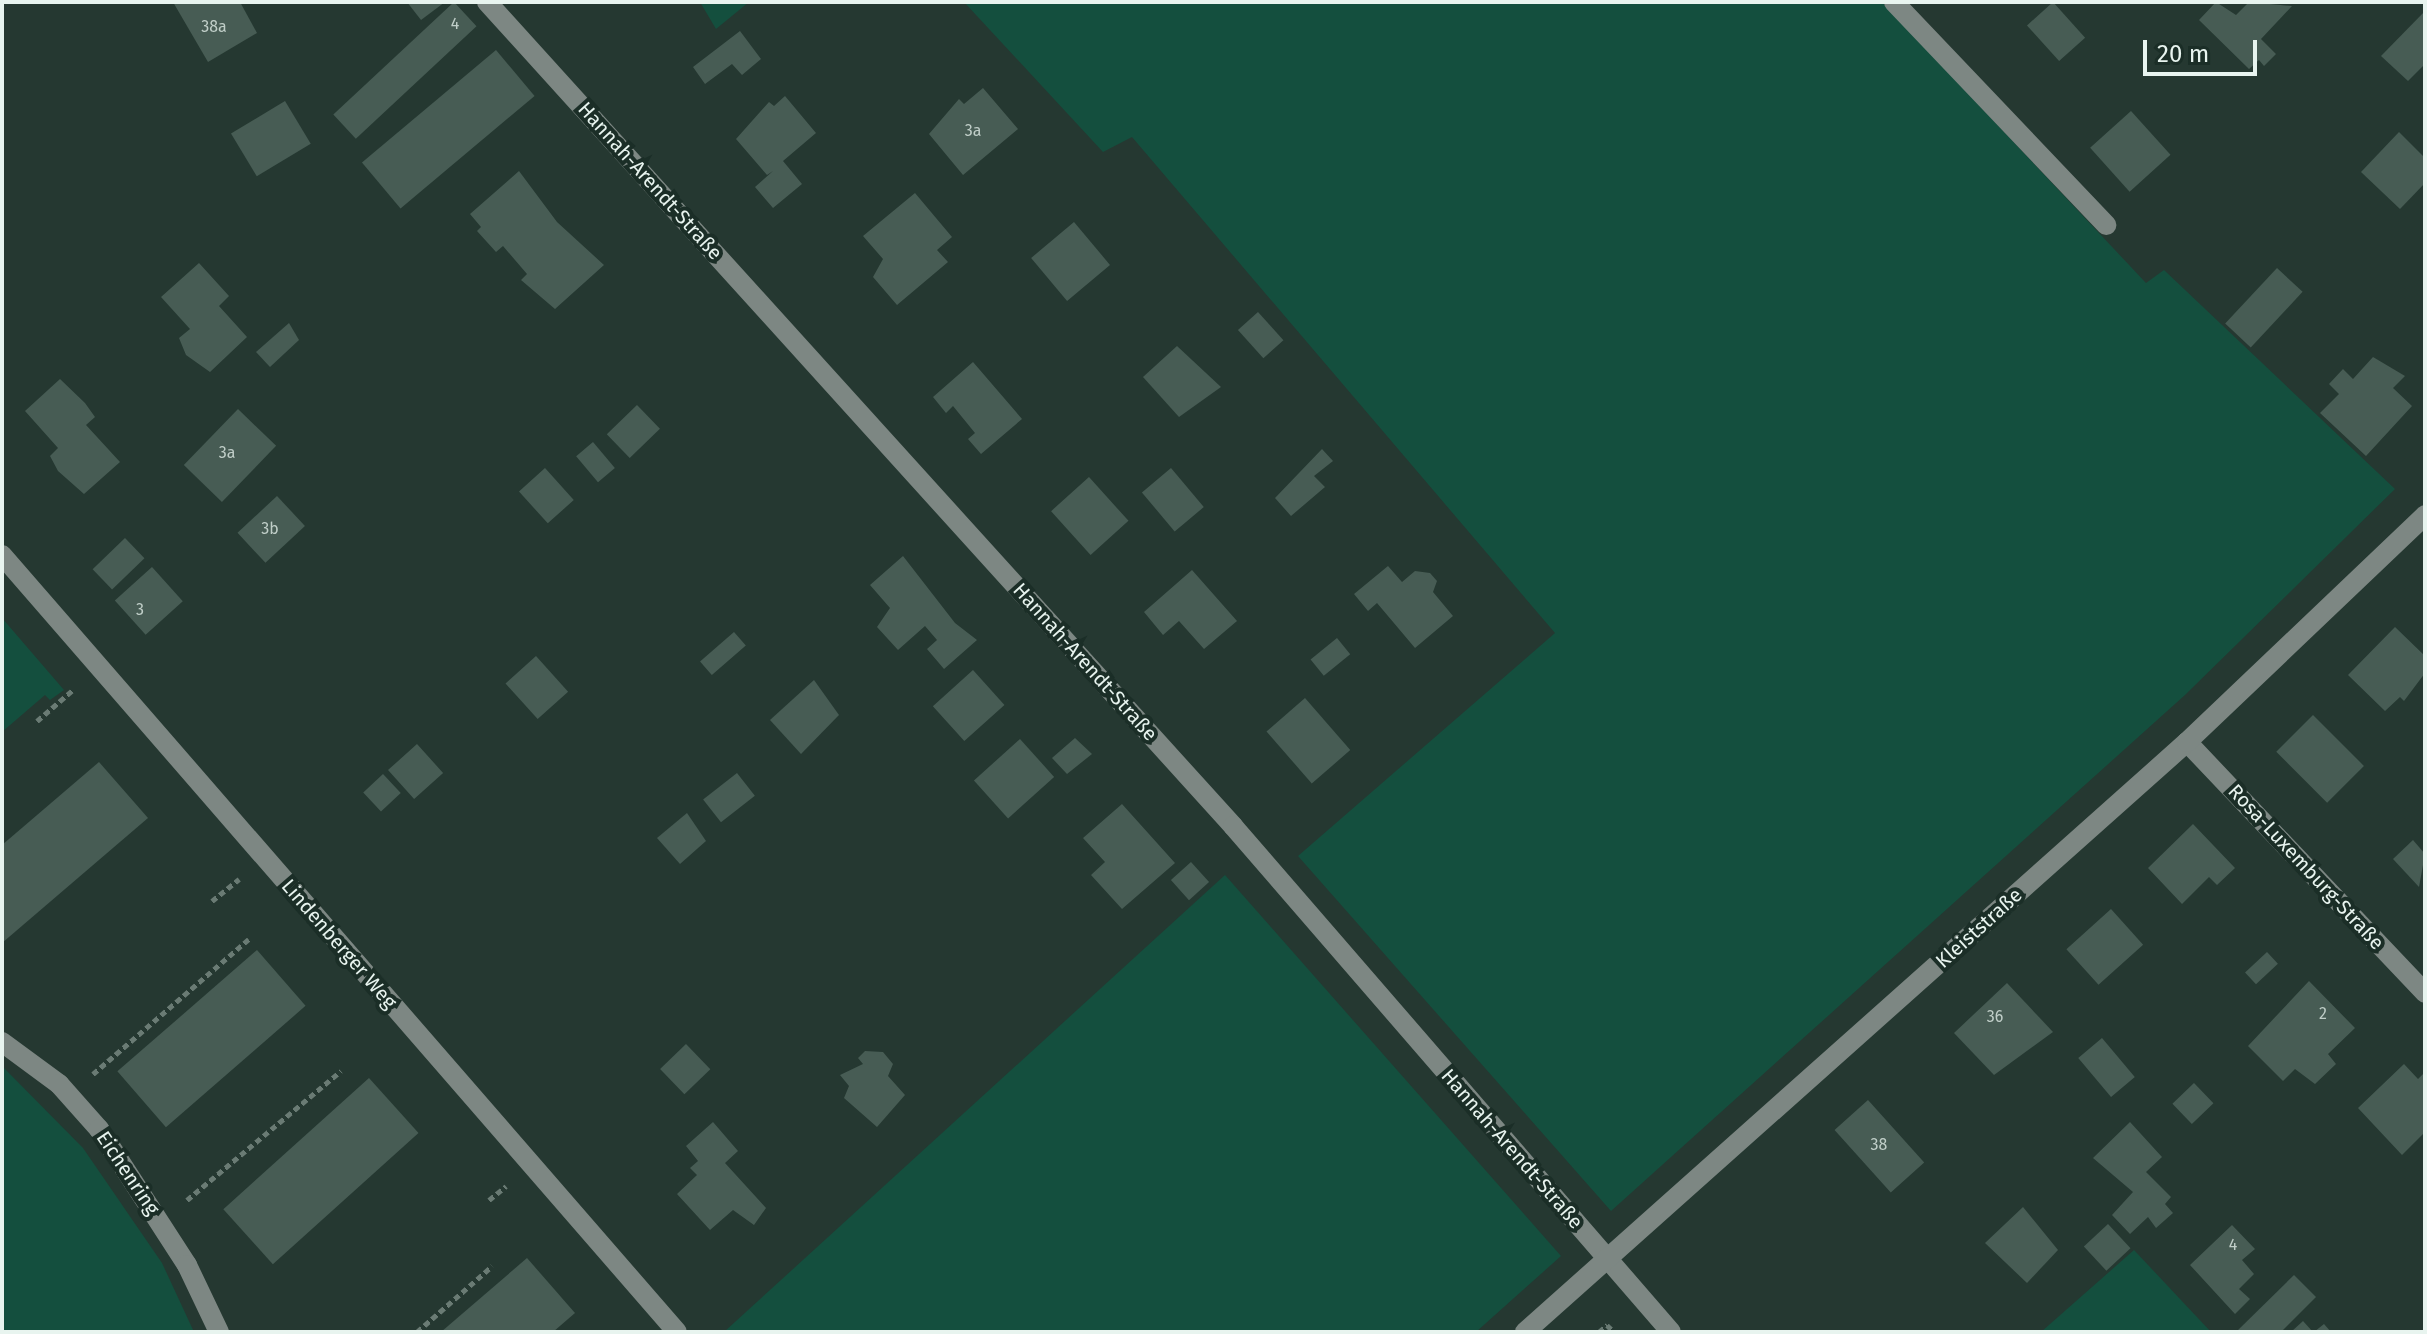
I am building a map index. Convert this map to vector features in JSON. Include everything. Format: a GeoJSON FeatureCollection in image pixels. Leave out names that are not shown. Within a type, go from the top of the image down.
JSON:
{"type":"FeatureCollection","features":[{"type":"Feature","properties":{"kind":"street","name":"Hannah-Arendt-Straße"},"geometry":{"type":"LineString","coordinates":[[487,2],[1233,826],[1671,1332]]}},
{"type":"Feature","properties":{"kind":"street"},"geometry":{"type":"LineString","coordinates":[[1894,2],[2106,225]]}},
{"type":"Feature","properties":{"kind":"street","name":"Kleiststraße"},"geometry":{"type":"LineString","coordinates":[[1525,1332],[2187,742],[2425,515]]}},
{"type":"Feature","properties":{"kind":"street","name":"Lindenberger Weg"},"geometry":{"type":"LineString","coordinates":[[2,555],[677,1332]]}},
{"type":"Feature","properties":{"kind":"street","name":"Rosa-Luxemburg-Straße"},"geometry":{"type":"LineString","coordinates":[[2187,742],[2425,993]]}},
{"type":"Feature","properties":{"kind":"street","name":"Eichenring"},"geometry":{"type":"LineString","coordinates":[[2,1042],[59,1084],[99,1129],[187,1265],[219,1332]]}},
{"type":"Feature","properties":{"kind":"path"},"geometry":{"type":"LineString","coordinates":[[37,721],[74,689]]}},
{"type":"Feature","properties":{"kind":"path"},"geometry":{"type":"LineString","coordinates":[[212,901],[239,879]]}},
{"type":"Feature","properties":{"kind":"path"},"geometry":{"type":"LineString","coordinates":[[93,1074],[249,939]]}},
{"type":"Feature","properties":{"kind":"path"},"geometry":{"type":"LineString","coordinates":[[187,1200],[341,1071]]}},
{"type":"Feature","properties":{"kind":"path"},"geometry":{"type":"LineString","coordinates":[[489,1200],[506,1186]]}},
{"type":"Feature","properties":{"kind":"path"},"geometry":{"type":"LineString","coordinates":[[417,1332],[492,1266]]}},
{"type":"Feature","properties":{"kind":"path"},"geometry":{"type":"LineString","coordinates":[[1599,1332],[1607,1325],[1614,1332]]}},
{"type":"Feature","properties":{"kind":"green space"},"geometry":{"type":"Polygon","coordinates":[[[700,2],[749,2],[716,29],[700,2]]]}},
{"type":"Feature","properties":{"kind":"green space"},"geometry":{"type":"Polygon","coordinates":[[[964,2],[1882,2],[2146,283],[2164,270],[2395,489],[2185,695],[1611,1211],[1298,856],[1555,633],[1132,137],[1103,152],[964,2]]]}},
{"type":"Feature","properties":{"kind":"green space"},"geometry":{"type":"Polygon","coordinates":[[[2,618],[64,690],[50,700],[45,695],[2,732],[2,618]]]}},
{"type":"Feature","properties":{"kind":"green space"},"geometry":{"type":"Polygon","coordinates":[[[1225,875],[1561,1256],[1476,1332],[724,1332],[1225,875]]]}},
{"type":"Feature","properties":{"kind":"green space"},"geometry":{"type":"Polygon","coordinates":[[[2,1066],[83,1148],[162,1263],[194,1332],[2,1332],[2,1066]]]}},
{"type":"Feature","properties":{"kind":"green space"},"geometry":{"type":"Polygon","coordinates":[[[2134,1250],[2211,1332],[2041,1332],[2134,1250]]]}},
{"type":"Feature","properties":{"kind":"building"},"geometry":{"type":"Polygon","coordinates":[[[173,2],[240,2],[257,33],[208,62],[173,2]]]}},
{"type":"Feature","properties":{"kind":"building"},"geometry":{"type":"Polygon","coordinates":[[[407,2],[445,2],[421,20],[407,2]]]}},
{"type":"Feature","properties":{"kind":"building"},"geometry":{"type":"Polygon","coordinates":[[[454,2],[477,26],[356,139],[333,115],[454,2]]]}},
{"type":"Feature","properties":{"kind":"building"},"geometry":{"type":"Polygon","coordinates":[[[2053,2],[2085,38],[2059,61],[2027,25],[2053,2]]]}},
{"type":"Feature","properties":{"kind":"building"},"geometry":{"type":"Polygon","coordinates":[[[2216,2],[2236,15],[2249,2],[2292,6],[2261,39],[2276,54],[2264,66],[2259,60],[2249,69],[2199,20],[2216,2]]]}},
{"type":"Feature","properties":{"kind":"building"},"geometry":{"type":"Polygon","coordinates":[[[2425,11],[2425,64],[2408,81],[2381,56],[2425,11]]]}},
{"type":"Feature","properties":{"kind":"building"},"geometry":{"type":"Polygon","coordinates":[[[740,31],[761,59],[742,75],[732,64],[705,84],[693,67],[740,31]]]}},
{"type":"Feature","properties":{"kind":"building"},"geometry":{"type":"Polygon","coordinates":[[[496,50],[535,96],[401,208],[362,162],[496,50]]]}},
{"type":"Feature","properties":{"kind":"building"},"geometry":{"type":"Polygon","coordinates":[[[983,88],[1018,129],[963,175],[929,134],[959,99],[964,104],[983,88]]]}},
{"type":"Feature","properties":{"kind":"building"},"geometry":{"type":"Polygon","coordinates":[[[785,96],[816,133],[783,161],[802,184],[773,208],[755,187],[773,171],[767,175],[736,139],[769,102],[774,106],[785,96]]]}},
{"type":"Feature","properties":{"kind":"building"},"geometry":{"type":"Polygon","coordinates":[[[285,101],[311,144],[257,176],[231,133],[285,101]]]}},
{"type":"Feature","properties":{"kind":"building"},"geometry":{"type":"Polygon","coordinates":[[[2131,111],[2170,155],[2130,192],[2090,148],[2131,111]]]}},
{"type":"Feature","properties":{"kind":"building"},"geometry":{"type":"Polygon","coordinates":[[[2399,132],[2425,158],[2425,183],[2400,209],[2361,172],[2399,132]]]}},
{"type":"Feature","properties":{"kind":"building"},"geometry":{"type":"Polygon","coordinates":[[[519,171],[557,222],[604,265],[555,309],[521,280],[527,274],[503,246],[496,252],[477,231],[481,227],[470,214],[519,171]]]}},
{"type":"Feature","properties":{"kind":"building"},"geometry":{"type":"Polygon","coordinates":[[[915,193],[952,237],[937,250],[948,262],[897,305],[873,277],[883,259],[863,236],[915,193]]]}},
{"type":"Feature","properties":{"kind":"building"},"geometry":{"type":"Polygon","coordinates":[[[1074,222],[1110,265],[1067,301],[1031,258],[1074,222]]]}},
{"type":"Feature","properties":{"kind":"building"},"geometry":{"type":"Polygon","coordinates":[[[199,263],[229,296],[219,306],[247,337],[210,372],[186,355],[179,338],[190,329],[161,297],[199,263]]]}},
{"type":"Feature","properties":{"kind":"building"},"geometry":{"type":"Polygon","coordinates":[[[2277,268],[2303,292],[2251,347],[2225,324],[2277,268]]]}},
{"type":"Feature","properties":{"kind":"building"},"geometry":{"type":"Polygon","coordinates":[[[1258,312],[1283,340],[1263,358],[1238,330],[1258,312]]]}},
{"type":"Feature","properties":{"kind":"building"},"geometry":{"type":"Polygon","coordinates":[[[289,323],[299,340],[270,367],[256,352],[289,323]]]}},
{"type":"Feature","properties":{"kind":"building"},"geometry":{"type":"Polygon","coordinates":[[[1177,346],[1221,387],[1179,417],[1143,377],[1177,346]]]}},
{"type":"Feature","properties":{"kind":"building"},"geometry":{"type":"Polygon","coordinates":[[[2373,357],[2405,376],[2393,388],[2412,406],[2366,456],[2320,413],[2339,394],[2329,384],[2343,369],[2353,379],[2373,357]]]}},
{"type":"Feature","properties":{"kind":"building"},"geometry":{"type":"Polygon","coordinates":[[[973,362],[1022,419],[981,454],[968,439],[975,433],[953,406],[946,413],[933,397],[973,362]]]}},
{"type":"Feature","properties":{"kind":"building"},"geometry":{"type":"Polygon","coordinates":[[[60,379],[85,403],[95,417],[86,425],[120,462],[84,494],[58,471],[50,456],[58,448],[25,411],[60,379]]]}},
{"type":"Feature","properties":{"kind":"building"},"geometry":{"type":"Polygon","coordinates":[[[637,405],[660,429],[630,458],[607,434],[637,405]]]}},
{"type":"Feature","properties":{"kind":"building"},"geometry":{"type":"Polygon","coordinates":[[[238,409],[276,446],[222,502],[184,465],[238,409]]]}},
{"type":"Feature","properties":{"kind":"building"},"geometry":{"type":"Polygon","coordinates":[[[593,442],[615,468],[598,482],[576,456],[593,442]]]}},
{"type":"Feature","properties":{"kind":"building"},"geometry":{"type":"Polygon","coordinates":[[[1322,449],[1333,461],[1314,476],[1325,487],[1291,516],[1275,498],[1322,449]]]}},
{"type":"Feature","properties":{"kind":"building"},"geometry":{"type":"Polygon","coordinates":[[[545,468],[574,500],[548,523],[519,491],[545,468]]]}},
{"type":"Feature","properties":{"kind":"building"},"geometry":{"type":"Polygon","coordinates":[[[1171,468],[1204,507],[1175,531],[1142,492],[1171,468]]]}},
{"type":"Feature","properties":{"kind":"building"},"geometry":{"type":"Polygon","coordinates":[[[1089,477],[1128,521],[1091,555],[1051,511],[1089,477]]]}},
{"type":"Feature","properties":{"kind":"building"},"geometry":{"type":"Polygon","coordinates":[[[277,496],[305,526],[265,563],[238,533],[277,496]]]}},
{"type":"Feature","properties":{"kind":"building"},"geometry":{"type":"Polygon","coordinates":[[[125,538],[144,558],[112,589],[93,569],[125,538]]]}},
{"type":"Feature","properties":{"kind":"building"},"geometry":{"type":"Polygon","coordinates":[[[903,556],[955,623],[977,640],[944,669],[927,649],[937,640],[925,626],[898,650],[877,627],[890,608],[870,585],[903,556]]]}},
{"type":"Feature","properties":{"kind":"building"},"geometry":{"type":"Polygon","coordinates":[[[1388,566],[1402,582],[1415,571],[1430,573],[1437,581],[1433,592],[1453,616],[1415,648],[1377,603],[1368,611],[1354,594],[1388,566]]]}},
{"type":"Feature","properties":{"kind":"building"},"geometry":{"type":"Polygon","coordinates":[[[152,567],[183,601],[146,635],[115,600],[152,567]]]}},
{"type":"Feature","properties":{"kind":"building"},"geometry":{"type":"Polygon","coordinates":[[[1192,570],[1237,621],[1204,649],[1179,621],[1163,635],[1144,612],[1192,570]]]}},
{"type":"Feature","properties":{"kind":"building"},"geometry":{"type":"Polygon","coordinates":[[[2395,627],[2425,656],[2425,673],[2404,701],[2400,697],[2385,711],[2348,675],[2395,627]]]}},
{"type":"Feature","properties":{"kind":"building"},"geometry":{"type":"Polygon","coordinates":[[[734,632],[746,646],[712,675],[700,662],[734,632]]]}},
{"type":"Feature","properties":{"kind":"building"},"geometry":{"type":"Polygon","coordinates":[[[1337,638],[1350,654],[1324,676],[1311,659],[1337,638]]]}},
{"type":"Feature","properties":{"kind":"building"},"geometry":{"type":"Polygon","coordinates":[[[536,656],[568,692],[538,719],[506,683],[536,656]]]}},
{"type":"Feature","properties":{"kind":"building"},"geometry":{"type":"Polygon","coordinates":[[[973,670],[1004,705],[964,741],[933,706],[973,670]]]}},
{"type":"Feature","properties":{"kind":"building"},"geometry":{"type":"Polygon","coordinates":[[[814,680],[839,715],[801,754],[770,720],[814,680]]]}},
{"type":"Feature","properties":{"kind":"building"},"geometry":{"type":"Polygon","coordinates":[[[1305,698],[1350,750],[1312,784],[1267,731],[1305,698]]]}},
{"type":"Feature","properties":{"kind":"building"},"geometry":{"type":"Polygon","coordinates":[[[2313,715],[2364,766],[2327,803],[2276,752],[2313,715]]]}},
{"type":"Feature","properties":{"kind":"building"},"geometry":{"type":"Polygon","coordinates":[[[1075,738],[1092,754],[1067,774],[1052,758],[1075,738]]]}},
{"type":"Feature","properties":{"kind":"building"},"geometry":{"type":"Polygon","coordinates":[[[1020,739],[1054,777],[1008,818],[974,780],[1020,739]]]}},
{"type":"Feature","properties":{"kind":"building"},"geometry":{"type":"Polygon","coordinates":[[[417,744],[443,773],[414,799],[388,770],[417,744]]]}},
{"type":"Feature","properties":{"kind":"building"},"geometry":{"type":"Polygon","coordinates":[[[99,762],[148,818],[2,943],[2,845],[99,762]]]}},
{"type":"Feature","properties":{"kind":"building"},"geometry":{"type":"Polygon","coordinates":[[[737,773],[755,796],[721,822],[703,799],[737,773]]]}},
{"type":"Feature","properties":{"kind":"building"},"geometry":{"type":"Polygon","coordinates":[[[383,774],[401,793],[381,811],[363,792],[383,774]]]}},
{"type":"Feature","properties":{"kind":"building"},"geometry":{"type":"Polygon","coordinates":[[[1122,804],[1175,863],[1122,909],[1091,875],[1105,862],[1083,838],[1122,804]]]}},
{"type":"Feature","properties":{"kind":"building"},"geometry":{"type":"Polygon","coordinates":[[[687,813],[706,841],[680,864],[657,838],[687,813]]]}},
{"type":"Feature","properties":{"kind":"building"},"geometry":{"type":"Polygon","coordinates":[[[2193,824],[2235,868],[2217,885],[2209,877],[2182,904],[2148,868],[2193,824]]]}},
{"type":"Feature","properties":{"kind":"building"},"geometry":{"type":"Polygon","coordinates":[[[2413,840],[2425,854],[2419,887],[2393,859],[2413,840]]]}},
{"type":"Feature","properties":{"kind":"building"},"geometry":{"type":"Polygon","coordinates":[[[1191,862],[1209,882],[1189,900],[1171,880],[1191,862]]]}},
{"type":"Feature","properties":{"kind":"building"},"geometry":{"type":"Polygon","coordinates":[[[2111,909],[2143,945],[2099,985],[2066,949],[2111,909]]]}},
{"type":"Feature","properties":{"kind":"building"},"geometry":{"type":"Polygon","coordinates":[[[257,950],[306,1006],[166,1127],[117,1071],[257,950]]]}},
{"type":"Feature","properties":{"kind":"building"},"geometry":{"type":"Polygon","coordinates":[[[2267,952],[2278,964],[2256,984],[2245,972],[2267,952]]]}},
{"type":"Feature","properties":{"kind":"building"},"geometry":{"type":"Polygon","coordinates":[[[2309,981],[2355,1028],[2328,1054],[2336,1064],[2315,1084],[2295,1069],[2283,1081],[2248,1046],[2309,981]]]}},
{"type":"Feature","properties":{"kind":"building"},"geometry":{"type":"Polygon","coordinates":[[[2007,983],[2053,1032],[1994,1075],[1954,1033],[2007,983]]]}},
{"type":"Feature","properties":{"kind":"building"},"geometry":{"type":"Polygon","coordinates":[[[2102,1038],[2135,1077],[2111,1097],[2078,1058],[2102,1038]]]}},
{"type":"Feature","properties":{"kind":"building"},"geometry":{"type":"Polygon","coordinates":[[[686,1044],[710,1069],[684,1094],[660,1069],[686,1044]]]}},
{"type":"Feature","properties":{"kind":"building"},"geometry":{"type":"Polygon","coordinates":[[[865,1051],[883,1052],[893,1064],[888,1076],[905,1095],[877,1127],[844,1098],[849,1086],[840,1075],[863,1064],[858,1058],[865,1051]]]}},
{"type":"Feature","properties":{"kind":"building"},"geometry":{"type":"Polygon","coordinates":[[[2404,1064],[2418,1079],[2425,1072],[2425,1132],[2402,1155],[2358,1108],[2404,1064]]]}},
{"type":"Feature","properties":{"kind":"building"},"geometry":{"type":"Polygon","coordinates":[[[369,1078],[419,1133],[273,1264],[223,1209],[369,1078]]]}},
{"type":"Feature","properties":{"kind":"building"},"geometry":{"type":"Polygon","coordinates":[[[2194,1083],[2213,1103],[2192,1124],[2172,1104],[2194,1083]]]}},
{"type":"Feature","properties":{"kind":"building"},"geometry":{"type":"Polygon","coordinates":[[[1868,1100],[1924,1162],[1891,1193],[1835,1130],[1868,1100]]]}},
{"type":"Feature","properties":{"kind":"building"},"geometry":{"type":"Polygon","coordinates":[[[713,1122],[738,1151],[725,1163],[766,1208],[754,1225],[733,1210],[710,1230],[677,1194],[697,1175],[690,1168],[698,1161],[686,1146],[713,1122]]]}},
{"type":"Feature","properties":{"kind":"building"},"geometry":{"type":"Polygon","coordinates":[[[2130,1122],[2162,1157],[2146,1172],[2171,1197],[2165,1204],[2173,1213],[2156,1228],[2148,1217],[2130,1234],[2112,1215],[2133,1192],[2093,1158],[2130,1122]]]}},
{"type":"Feature","properties":{"kind":"building"},"geometry":{"type":"Polygon","coordinates":[[[2023,1207],[2058,1250],[2027,1283],[1985,1243],[2023,1207]]]}},
{"type":"Feature","properties":{"kind":"building"},"geometry":{"type":"Polygon","coordinates":[[[2108,1224],[2131,1248],[2106,1271],[2084,1247],[2108,1224]]]}},
{"type":"Feature","properties":{"kind":"building"},"geometry":{"type":"Polygon","coordinates":[[[2232,1225],[2255,1249],[2242,1260],[2254,1274],[2239,1289],[2250,1299],[2235,1314],[2190,1265],[2232,1225]]]}},
{"type":"Feature","properties":{"kind":"building"},"geometry":{"type":"Polygon","coordinates":[[[527,1258],[575,1313],[553,1332],[441,1332],[527,1258]]]}},
{"type":"Feature","properties":{"kind":"building"},"geometry":{"type":"Polygon","coordinates":[[[2294,1275],[2316,1297],[2281,1332],[2236,1332],[2294,1275]]]}},
{"type":"Feature","properties":{"kind":"building"},"geometry":{"type":"Polygon","coordinates":[[[2303,1321],[2313,1332],[2291,1332],[2303,1321]]]}},
{"type":"Feature","properties":{"kind":"building"},"geometry":{"type":"Polygon","coordinates":[[[2324,1324],[2331,1332],[2314,1332],[2324,1324]]]}}]}
